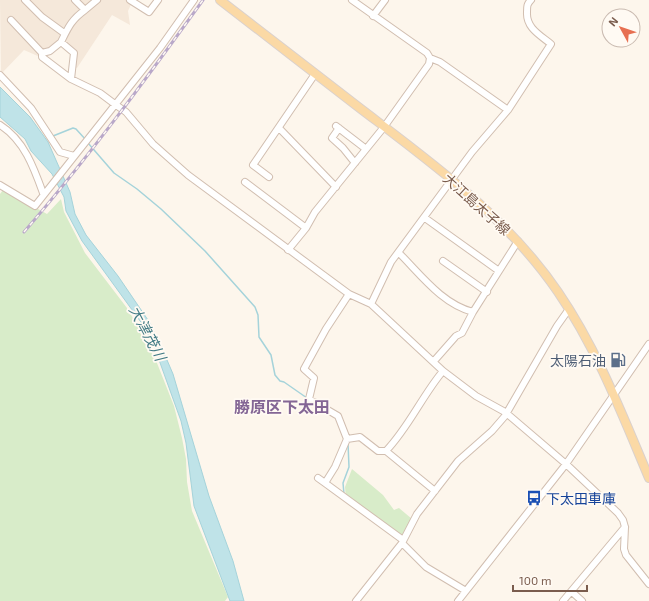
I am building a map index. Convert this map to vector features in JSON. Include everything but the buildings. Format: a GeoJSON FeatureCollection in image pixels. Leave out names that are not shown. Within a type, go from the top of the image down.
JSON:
{"type":"FeatureCollection","features":[{"type":"Feature","properties":{"kind":"main road","name":"大江島太子線"},"geometry":{"type":"LineString","coordinates":[[220,0],[451,180],[495,218],[518,241],[541,269],[569,309],[594,353],[649,478]]}},
{"type":"Feature","properties":{"kind":"street"},"geometry":{"type":"LineString","coordinates":[[24,0],[42,17],[64,33]]}},
{"type":"Feature","properties":{"kind":"street"},"geometry":{"type":"LineString","coordinates":[[75,0],[85,10]]}},
{"type":"Feature","properties":{"kind":"street"},"geometry":{"type":"LineString","coordinates":[[42,53],[50,51],[61,42],[64,33],[76,18],[97,0]]}},
{"type":"Feature","properties":{"kind":"street"},"geometry":{"type":"LineString","coordinates":[[130,0],[149,12],[158,0]]}},
{"type":"Feature","properties":{"kind":"street"},"geometry":{"type":"LineString","coordinates":[[0,184],[35,206],[43,193],[116,105],[160,48],[194,0]]}},
{"type":"Feature","properties":{"kind":"street"},"geometry":{"type":"LineString","coordinates":[[352,0],[427,53],[430,58],[440,62],[508,110]]}},
{"type":"Feature","properties":{"kind":"street"},"geometry":{"type":"LineString","coordinates":[[373,16],[385,0]]}},
{"type":"Feature","properties":{"kind":"street"},"geometry":{"type":"LineString","coordinates":[[370,304],[391,262],[425,218],[472,152],[508,110],[551,44],[529,26],[526,21],[527,4],[531,0]]}},
{"type":"Feature","properties":{"kind":"street"},"geometry":{"type":"LineString","coordinates":[[11,20],[42,53],[42,57],[45,60],[72,79],[100,93],[126,112],[153,144],[188,175],[349,294],[370,304],[434,361],[443,371],[476,396],[505,412],[566,464],[618,514],[625,527],[624,549],[626,555],[649,584]]}},
{"type":"Feature","properties":{"kind":"street"},"geometry":{"type":"LineString","coordinates":[[61,42],[74,53],[72,79]]}},
{"type":"Feature","properties":{"kind":"street"},"geometry":{"type":"LineString","coordinates":[[288,250],[306,228],[315,212],[384,127],[428,64],[430,58]]}},
{"type":"Feature","properties":{"kind":"street"},"geometry":{"type":"LineString","coordinates":[[269,177],[253,165],[315,74]]}},
{"type":"Feature","properties":{"kind":"street"},"geometry":{"type":"LineString","coordinates":[[0,75],[31,108],[60,152],[74,156]]}},
{"type":"Feature","properties":{"kind":"street"},"geometry":{"type":"LineString","coordinates":[[0,124],[16,137],[29,158],[43,193]]}},
{"type":"Feature","properties":{"kind":"street"},"geometry":{"type":"LineString","coordinates":[[355,163],[343,148],[332,138],[337,127],[366,149]]}},
{"type":"Feature","properties":{"kind":"street"},"geometry":{"type":"LineString","coordinates":[[279,128],[336,187]]}},
{"type":"Feature","properties":{"kind":"street"},"geometry":{"type":"LineString","coordinates":[[245,182],[306,228]]}},
{"type":"Feature","properties":{"kind":"street"},"geometry":{"type":"LineString","coordinates":[[425,218],[499,271]]}},
{"type":"Feature","properties":{"kind":"street"},"geometry":{"type":"LineString","coordinates":[[434,361],[456,336],[462,333],[473,312],[518,241]]}},
{"type":"Feature","properties":{"kind":"street"},"geometry":{"type":"LineString","coordinates":[[399,253],[445,300],[462,309],[473,312]]}},
{"type":"Feature","properties":{"kind":"street"},"geometry":{"type":"LineString","coordinates":[[443,261],[487,292]]}},
{"type":"Feature","properties":{"kind":"street"},"geometry":{"type":"LineString","coordinates":[[349,294],[326,329],[304,369],[314,378],[309,397],[338,416],[349,439]]}},
{"type":"Feature","properties":{"kind":"street"},"geometry":{"type":"LineString","coordinates":[[356,601],[402,541],[417,514],[458,461],[492,431],[505,416],[505,412],[557,326],[569,309]]}},
{"type":"Feature","properties":{"kind":"street"},"geometry":{"type":"LineString","coordinates":[[458,601],[566,464],[649,344]]}},
{"type":"Feature","properties":{"kind":"street"},"geometry":{"type":"LineString","coordinates":[[386,451],[401,436],[424,398],[443,371]]}},
{"type":"Feature","properties":{"kind":"street"},"geometry":{"type":"LineString","coordinates":[[349,439],[363,438],[378,451],[386,451],[435,491]]}},
{"type":"Feature","properties":{"kind":"street"},"geometry":{"type":"LineString","coordinates":[[326,483],[349,439]]}},
{"type":"Feature","properties":{"kind":"street"},"geometry":{"type":"LineString","coordinates":[[318,478],[402,541],[426,567],[466,591]]}},
{"type":"Feature","properties":{"kind":"street"},"geometry":{"type":"LineString","coordinates":[[563,601],[625,527]]}},
{"type":"Feature","properties":{"kind":"street"},"geometry":{"type":"LineString","coordinates":[[572,592],[582,601]]}},
{"type":"Feature","properties":{"kind":"shaded area"},"geometry":{"type":"Polygon","coordinates":[[[0,0],[133,0],[128,11],[130,25],[112,15],[77,68],[74,67],[77,53],[62,43],[40,57],[24,50],[1,74],[0,0]]]}},
{"type":"Feature","properties":{"kind":"green space"},"geometry":{"type":"Polygon","coordinates":[[[3,190],[25,204],[29,204],[47,214],[61,199],[64,212],[85,253],[127,308],[137,325],[144,342],[155,358],[174,406],[182,438],[192,511],[228,597],[225,601],[0,601],[0,194],[3,190]]]}},
{"type":"Feature","properties":{"kind":"green space"},"geometry":{"type":"Polygon","coordinates":[[[352,469],[383,495],[394,510],[399,508],[412,519],[401,537],[346,498],[345,487],[352,469]]]}},
{"type":"Feature","properties":{"kind":"water","name":"大津茂川"},"geometry":{"type":"Polygon","coordinates":[[[0,87],[30,117],[48,142],[70,192],[75,214],[86,235],[118,276],[150,323],[173,374],[209,496],[233,561],[244,601],[230,601],[194,506],[186,443],[181,421],[154,346],[143,325],[82,241],[66,211],[64,197],[52,174],[31,151],[25,139],[0,117],[0,87]]]}},
{"type":"Feature","properties":{"kind":"waterway"},"geometry":{"type":"LineString","coordinates":[[53,136],[73,128],[76,129],[86,140]]}},
{"type":"Feature","properties":{"kind":"waterway"},"geometry":{"type":"LineString","coordinates":[[88,143],[114,173],[137,189],[161,209],[205,251],[255,307],[258,315],[259,337],[271,355],[275,375],[280,381],[284,382],[307,398]]}},
{"type":"Feature","properties":{"kind":"waterway"},"geometry":{"type":"LineString","coordinates":[[323,404],[338,413]]}},
{"type":"Feature","properties":{"kind":"waterway"},"geometry":{"type":"LineString","coordinates":[[344,494],[343,483],[349,467],[348,443]]}},
{"type":"Feature","properties":{"kind":"railway"},"geometry":{"type":"LineString","coordinates":[[24,232],[94,147],[203,0]]}},
{"type":"Feature","properties":{"kind":"place","name":"太陽石油"},"geometry":{"type":"Point","coordinates":[618,360]}},
{"type":"Feature","properties":{"kind":"place","name":"下太田車庫"},"geometry":{"type":"Point","coordinates":[534,498]}},
{"type":"Feature","properties":{"kind":"district","name":"勝原区下太田"},"geometry":{"type":"Point","coordinates":[282,406]}}]}
